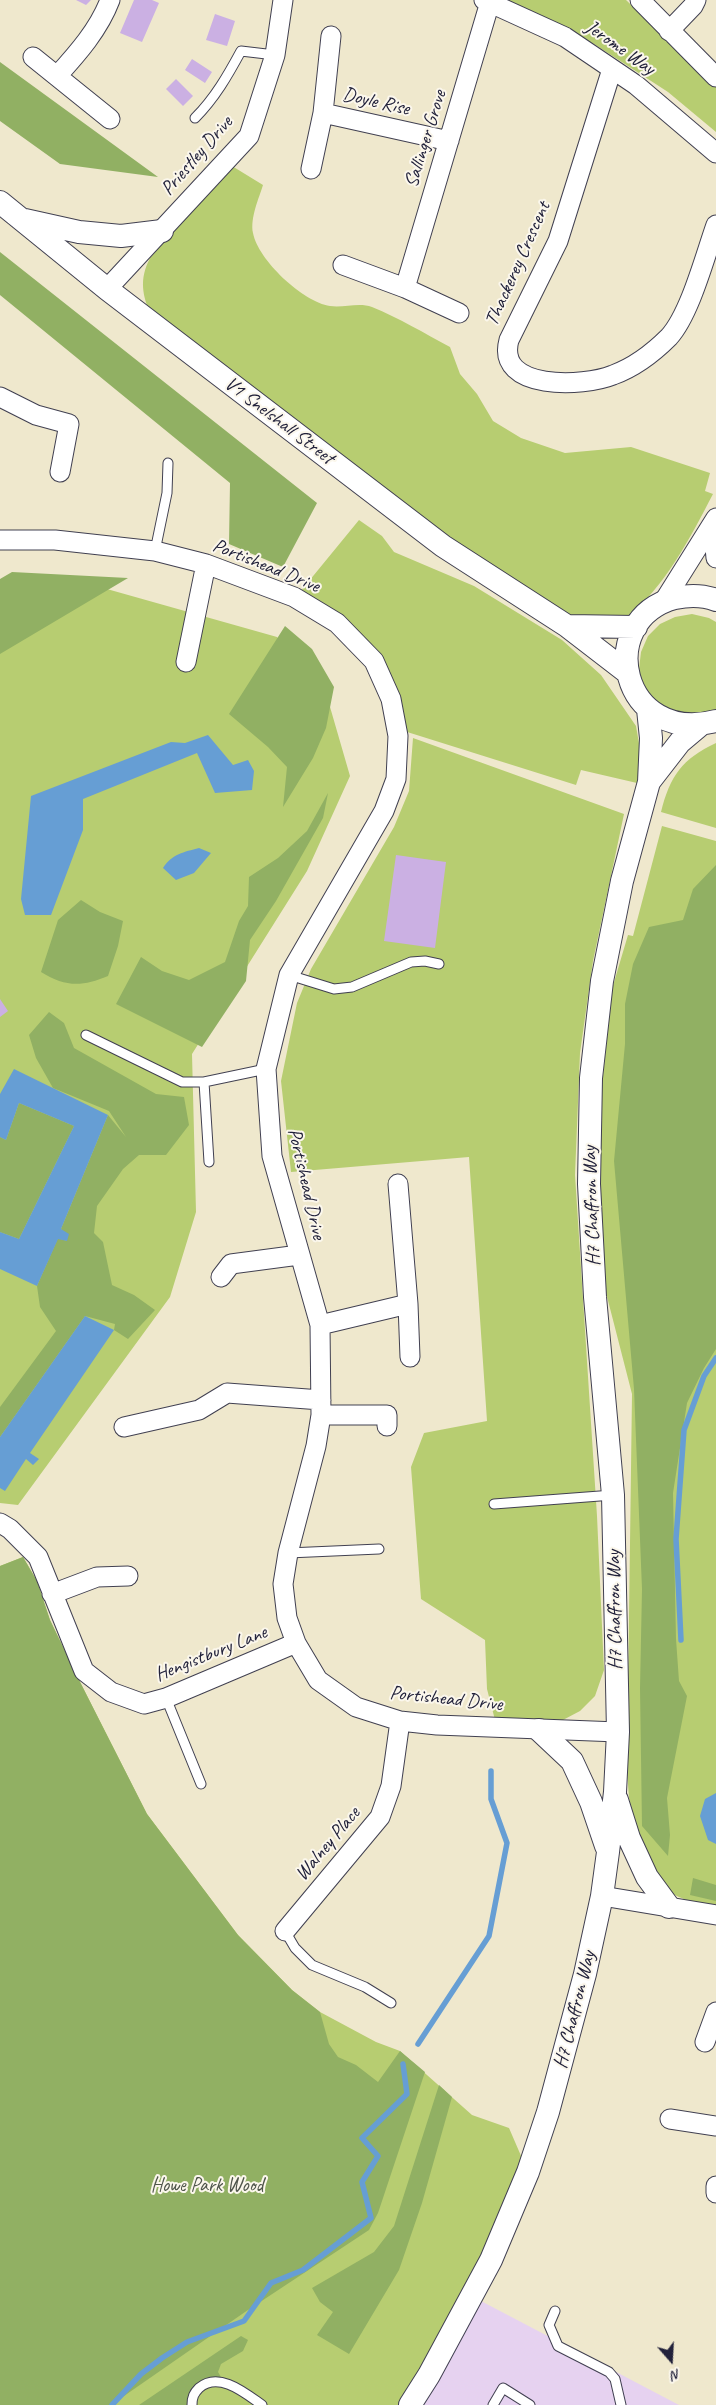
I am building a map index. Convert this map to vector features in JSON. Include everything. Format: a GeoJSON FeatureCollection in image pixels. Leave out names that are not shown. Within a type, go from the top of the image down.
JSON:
{"type":"FeatureCollection","features":[{"type":"Feature","properties":{"kind":"street"},"geometry":{"type":"LineString","coordinates":[[57,76],[80,51],[104,15],[110,0]]}},
{"type":"Feature","properties":{"kind":"street","name":"Priestley Drive"},"geometry":{"type":"LineString","coordinates":[[107,289],[249,136],[275,55],[283,0]]}},
{"type":"Feature","properties":{"kind":"street"},"geometry":{"type":"LineString","coordinates":[[640,0],[716,77]]}},
{"type":"Feature","properties":{"kind":"street"},"geometry":{"type":"LineString","coordinates":[[669,31],[693,6],[696,0]]}},
{"type":"Feature","properties":{"kind":"street","name":"Jerome Way"},"geometry":{"type":"LineString","coordinates":[[487,1],[565,37],[636,85],[716,153]]}},
{"type":"Feature","properties":{"kind":"street","name":"Sallinger Grove"},"geometry":{"type":"LineString","coordinates":[[405,288],[487,1]]}},
{"type":"Feature","properties":{"kind":"street","name":"Doyle Rise"},"geometry":{"type":"LineString","coordinates":[[311,169],[323,113],[331,36]]}},
{"type":"Feature","properties":{"kind":"street"},"geometry":{"type":"LineString","coordinates":[[33,57],[110,119]]}},
{"type":"Feature","properties":{"kind":"street","name":"Thackerey Crescent"},"geometry":{"type":"LineString","coordinates":[[612,69],[558,241],[509,340],[506,351],[509,362],[517,370],[533,378],[559,384],[590,383],[638,363],[670,335],[683,316],[716,225]]}},
{"type":"Feature","properties":{"kind":"street","name":"Doyle Rise"},"geometry":{"type":"LineString","coordinates":[[323,113],[448,141]]}},
{"type":"Feature","properties":{"kind":"street","name":"V1 Snelshall Street"},"geometry":{"type":"LineString","coordinates":[[0,202],[107,289],[443,546],[567,626],[628,673]]}},
{"type":"Feature","properties":{"kind":"street"},"geometry":{"type":"LineString","coordinates":[[22,219],[79,232],[121,236],[162,230]]}},
{"type":"Feature","properties":{"kind":"street"},"geometry":{"type":"LineString","coordinates":[[343,265],[405,288],[459,313]]}},
{"type":"Feature","properties":{"kind":"street"},"geometry":{"type":"LineString","coordinates":[[0,397],[36,416],[69,424],[60,472]]}},
{"type":"Feature","properties":{"kind":"street"},"geometry":{"type":"LineString","coordinates":[[714,522],[716,558]]}},
{"type":"Feature","properties":{"kind":"street"},"geometry":{"type":"LineString","coordinates":[[707,724],[672,722],[663,719],[648,709],[632,686],[626,657],[629,642],[636,627],[643,617],[664,601],[714,522]]}},
{"type":"Feature","properties":{"kind":"street","name":"Portishead Drive"},"geometry":{"type":"LineString","coordinates":[[0,540],[55,540],[154,551],[206,564],[294,597],[337,623],[374,661],[391,699],[398,736],[396,779],[384,811],[290,975],[266,1069],[272,1156],[320,1325],[321,1407],[316,1446],[288,1552],[283,1584],[287,1618],[296,1643],[318,1680],[356,1707],[400,1721],[539,1730],[618,1732]]}},
{"type":"Feature","properties":{"kind":"street"},"geometry":{"type":"LineString","coordinates":[[186,662],[206,564]]}},
{"type":"Feature","properties":{"kind":"street"},"geometry":{"type":"LineString","coordinates":[[664,601],[685,596],[707,597],[716,600]]}},
{"type":"Feature","properties":{"kind":"street"},"geometry":{"type":"LineString","coordinates":[[567,626],[636,627]]}},
{"type":"Feature","properties":{"kind":"street","name":"H7 Chaffron Way"},"geometry":{"type":"LineString","coordinates":[[410,2405],[429,2375],[491,2260],[528,2172],[548,2112],[586,1974],[602,1896],[615,1792],[618,1732],[613,1495],[595,1297],[589,1194],[590,1078],[602,981],[628,857],[649,782],[651,738],[648,709]]}},
{"type":"Feature","properties":{"kind":"street","name":"H7 Chaffron Way"},"geometry":{"type":"LineString","coordinates":[[649,782],[680,742],[707,724]]}},
{"type":"Feature","properties":{"kind":"street"},"geometry":{"type":"LineString","coordinates":[[398,1184],[408,1304],[410,1357]]}},
{"type":"Feature","properties":{"kind":"street"},"geometry":{"type":"LineString","coordinates":[[221,1277],[231,1264],[299,1255]]}},
{"type":"Feature","properties":{"kind":"street"},"geometry":{"type":"LineString","coordinates":[[320,1325],[408,1304]]}},
{"type":"Feature","properties":{"kind":"street"},"geometry":{"type":"LineString","coordinates":[[124,1427],[199,1410],[227,1393],[387,1415],[387,1426]]}},
{"type":"Feature","properties":{"kind":"street","name":"Hengistbury Lane"},"geometry":{"type":"LineString","coordinates":[[0,1523],[10,1529],[38,1557],[84,1671],[111,1692],[144,1704],[166,1698],[296,1643]]}},
{"type":"Feature","properties":{"kind":"street"},"geometry":{"type":"LineString","coordinates":[[52,1594],[97,1577],[129,1577]]}},
{"type":"Feature","properties":{"kind":"street","name":"Walney Place"},"geometry":{"type":"LineString","coordinates":[[285,1931],[380,1817],[391,1786],[400,1721]]}},
{"type":"Feature","properties":{"kind":"street"},"geometry":{"type":"LineString","coordinates":[[539,1730],[572,1762],[591,1802],[608,1852]]}},
{"type":"Feature","properties":{"kind":"street"},"geometry":{"type":"LineString","coordinates":[[615,1792],[629,1838],[647,1877],[669,1907]]}},
{"type":"Feature","properties":{"kind":"street"},"geometry":{"type":"LineString","coordinates":[[602,1896],[716,1915]]}},
{"type":"Feature","properties":{"kind":"street"},"geometry":{"type":"LineString","coordinates":[[705,2042],[716,2012]]}},
{"type":"Feature","properties":{"kind":"street"},"geometry":{"type":"LineString","coordinates":[[670,2119],[716,2126]]}},
{"type":"Feature","properties":{"kind":"street"},"geometry":{"type":"LineString","coordinates":[[716,2186],[716,2193]]}},
{"type":"Feature","properties":{"kind":"lane"},"geometry":{"type":"LineString","coordinates":[[195,118],[208,105],[222,86],[241,51],[275,55]]}},
{"type":"Feature","properties":{"kind":"lane"},"geometry":{"type":"LineString","coordinates":[[154,551],[167,493],[168,463]]}},
{"type":"Feature","properties":{"kind":"lane"},"geometry":{"type":"LineString","coordinates":[[290,975],[334,989],[352,987],[411,962],[425,961],[439,964]]}},
{"type":"Feature","properties":{"kind":"lane"},"geometry":{"type":"LineString","coordinates":[[86,1035],[182,1082],[204,1082],[266,1069]]}},
{"type":"Feature","properties":{"kind":"lane"},"geometry":{"type":"LineString","coordinates":[[204,1082],[209,1162]]}},
{"type":"Feature","properties":{"kind":"lane"},"geometry":{"type":"LineString","coordinates":[[494,1504],[613,1495]]}},
{"type":"Feature","properties":{"kind":"lane"},"geometry":{"type":"LineString","coordinates":[[288,1552],[379,1549]]}},
{"type":"Feature","properties":{"kind":"lane"},"geometry":{"type":"LineString","coordinates":[[166,1698],[201,1784]]}},
{"type":"Feature","properties":{"kind":"lane"},"geometry":{"type":"LineString","coordinates":[[285,1931],[295,1948],[312,1965],[365,1987],[391,2003]]}},
{"type":"Feature","properties":{"kind":"lane"},"geometry":{"type":"LineString","coordinates":[[555,2311],[549,2325],[558,2346],[609,2372],[615,2379],[621,2405]]}},
{"type":"Feature","properties":{"kind":"lane"},"geometry":{"type":"LineString","coordinates":[[192,2405],[194,2392],[204,2384],[212,2382],[224,2382],[262,2405]]}},
{"type":"Feature","properties":{"kind":"lane"},"geometry":{"type":"LineString","coordinates":[[493,2405],[503,2388],[530,2405]]}},
{"type":"Feature","properties":{"kind":"shaded area"},"geometry":{"type":"Polygon","coordinates":[[[481,2301],[679,2405],[418,2405],[481,2301]]]}},
{"type":"Feature","properties":{"kind":"green space"},"geometry":{"type":"Polygon","coordinates":[[[502,0],[626,0],[706,77],[716,83],[716,132],[668,92],[594,44],[502,0]]]}},
{"type":"Feature","properties":{"kind":"green space"},"geometry":{"type":"Polygon","coordinates":[[[0,62],[158,177],[60,164],[0,121],[0,62]]]}},
{"type":"Feature","properties":{"kind":"green space"},"geometry":{"type":"Polygon","coordinates":[[[232,166],[263,185],[254,215],[253,233],[263,255],[283,278],[307,297],[319,303],[330,306],[362,305],[372,307],[450,347],[460,374],[477,394],[493,421],[521,438],[565,453],[631,447],[710,473],[705,491],[713,494],[676,561],[653,592],[626,619],[570,616],[506,580],[152,317],[143,288],[144,273],[150,258],[232,166]]]}},
{"type":"Feature","properties":{"kind":"green space"},"geometry":{"type":"Polygon","coordinates":[[[0,252],[317,503],[283,567],[229,544],[230,483],[0,295],[0,252]]]}},
{"type":"Feature","properties":{"kind":"green space"},"geometry":{"type":"Polygon","coordinates":[[[359,520],[382,536],[394,552],[474,586],[562,640],[601,675],[636,726],[641,755],[637,783],[581,770],[576,785],[404,731],[389,684],[300,592],[359,520]]]}},
{"type":"Feature","properties":{"kind":"green space"},"geometry":{"type":"Polygon","coordinates":[[[12,572],[128,578],[0,654],[0,579],[12,572]]]}},
{"type":"Feature","properties":{"kind":"green space"},"geometry":{"type":"Polygon","coordinates":[[[75,580],[277,637],[328,700],[350,776],[307,871],[192,1054],[196,1212],[170,1297],[18,1505],[0,1503],[0,614],[75,580]]]}},
{"type":"Feature","properties":{"kind":"green space"},"geometry":{"type":"Polygon","coordinates":[[[692,614],[709,618],[716,622],[716,712],[697,718],[664,711],[642,686],[639,669],[641,652],[648,636],[660,624],[675,617],[692,614]]]}},
{"type":"Feature","properties":{"kind":"green space"},"geometry":{"type":"Polygon","coordinates":[[[285,626],[312,649],[334,687],[326,728],[313,758],[283,807],[287,767],[268,747],[229,714],[285,626]]]}},
{"type":"Feature","properties":{"kind":"green space"},"geometry":{"type":"Polygon","coordinates":[[[413,738],[624,814],[593,961],[580,1053],[575,1175],[597,1516],[604,1670],[595,1696],[580,1711],[561,1721],[495,1720],[487,1689],[485,1640],[421,1599],[411,1467],[424,1433],[487,1421],[469,1157],[291,1172],[281,1081],[297,1003],[311,969],[394,827],[409,791],[413,738]]]}},
{"type":"Feature","properties":{"kind":"green space"},"geometry":{"type":"Polygon","coordinates":[[[716,743],[716,828],[661,812],[669,788],[679,770],[694,755],[716,743]]]}},
{"type":"Feature","properties":{"kind":"green space"},"geometry":{"type":"Polygon","coordinates":[[[328,793],[323,818],[276,901],[250,940],[246,981],[202,1047],[116,1004],[141,957],[162,971],[189,980],[225,962],[239,921],[248,906],[249,877],[278,858],[307,831],[328,793]]]}},
{"type":"Feature","properties":{"kind":"green space"},"geometry":{"type":"Polygon","coordinates":[[[662,826],[716,841],[716,1908],[694,1903],[671,1893],[660,1885],[651,1874],[643,1861],[634,1830],[627,1768],[632,1394],[603,1281],[596,1144],[612,989],[628,935],[633,936],[662,826]]]}},
{"type":"Feature","properties":{"kind":"green space"},"geometry":{"type":"Polygon","coordinates":[[[716,865],[716,1349],[704,1368],[687,1403],[673,1493],[676,1639],[679,1681],[687,1696],[667,1798],[670,1835],[668,1856],[642,1826],[640,1688],[642,1589],[634,1389],[614,1161],[625,1044],[625,1004],[633,964],[649,927],[683,920],[693,889],[716,865]]]}},
{"type":"Feature","properties":{"kind":"green space"},"geometry":{"type":"Polygon","coordinates":[[[81,900],[100,912],[123,921],[118,946],[108,976],[82,984],[66,983],[41,972],[58,920],[81,900]]]}},
{"type":"Feature","properties":{"kind":"green space"},"geometry":{"type":"Polygon","coordinates":[[[49,1012],[64,1023],[74,1048],[156,1094],[184,1097],[189,1125],[166,1155],[139,1155],[123,1169],[97,1206],[94,1233],[103,1242],[112,1285],[134,1295],[155,1310],[128,1339],[114,1330],[115,1324],[85,1316],[0,1437],[0,1407],[56,1331],[40,1307],[37,1286],[58,1238],[67,1241],[61,1229],[108,1115],[126,1137],[109,1111],[53,1088],[36,1058],[29,1035],[49,1012]]]}},
{"type":"Feature","properties":{"kind":"green space"},"geometry":{"type":"Polygon","coordinates":[[[19,1103],[74,1126],[19,1239],[0,1232],[0,1137],[6,1140],[19,1103]]]}},
{"type":"Feature","properties":{"kind":"green space","name":"Howe Park Wood"},"geometry":{"type":"Polygon","coordinates":[[[23,1557],[37,1581],[50,1620],[77,1676],[147,1814],[238,1935],[292,1990],[320,2012],[376,2042],[400,2051],[472,2115],[509,2128],[528,2172],[410,2405],[0,2405],[0,1566],[23,1557]]]}},
{"type":"Feature","properties":{"kind":"green space","name":"Howe Park Wood"},"geometry":{"type":"Polygon","coordinates":[[[23,1557],[37,1581],[50,1620],[77,1676],[147,1814],[238,1935],[292,1990],[320,2012],[329,2044],[338,2057],[356,2065],[378,2082],[400,2051],[425,2072],[378,2213],[369,2230],[245,2312],[111,2405],[0,2405],[0,1566],[23,1557]]]}},
{"type":"Feature","properties":{"kind":"green space"},"geometry":{"type":"Polygon","coordinates":[[[693,1878],[716,1885],[716,1901],[690,1895],[693,1878]]]}},
{"type":"Feature","properties":{"kind":"green space"},"geometry":{"type":"Polygon","coordinates":[[[439,2085],[452,2097],[422,2203],[399,2270],[349,2354],[317,2335],[333,2312],[320,2302],[312,2288],[374,2252],[394,2226],[439,2085]]]}},
{"type":"Feature","properties":{"kind":"green space"},"geometry":{"type":"Polygon","coordinates":[[[241,2336],[248,2340],[243,2351],[221,2364],[218,2372],[224,2382],[204,2384],[192,2405],[139,2405],[241,2336]]]}},
{"type":"Feature","properties":{"kind":"water"},"geometry":{"type":"Polygon","coordinates":[[[208,735],[233,765],[248,760],[254,771],[252,790],[215,793],[197,753],[83,799],[83,830],[51,915],[25,915],[21,899],[31,796],[171,742],[185,743],[208,735]]]}},
{"type":"Feature","properties":{"kind":"water"},"geometry":{"type":"Polygon","coordinates":[[[199,848],[211,853],[194,873],[176,880],[163,868],[170,860],[183,852],[199,848]]]}},
{"type":"Feature","properties":{"kind":"water"},"geometry":{"type":"Polygon","coordinates":[[[14,1069],[108,1115],[61,1229],[69,1234],[67,1241],[58,1239],[37,1286],[0,1269],[0,1232],[19,1239],[74,1126],[19,1103],[6,1140],[0,1137],[0,1094],[14,1069]]]}},
{"type":"Feature","properties":{"kind":"water"},"geometry":{"type":"Polygon","coordinates":[[[85,1316],[114,1330],[30,1453],[39,1459],[33,1465],[26,1459],[5,1491],[0,1488],[0,1437],[85,1316]]]}},
{"type":"Feature","properties":{"kind":"water"},"geometry":{"type":"Polygon","coordinates":[[[716,1793],[716,1844],[708,1840],[700,1816],[705,1799],[716,1793]]]}},
{"type":"Feature","properties":{"kind":"building"},"geometry":{"type":"Polygon","coordinates":[[[76,0],[91,0],[86,5],[76,0]]]}},
{"type":"Feature","properties":{"kind":"building"},"geometry":{"type":"Polygon","coordinates":[[[134,0],[152,0],[159,3],[142,42],[120,33],[134,0]]]}},
{"type":"Feature","properties":{"kind":"building"},"geometry":{"type":"Polygon","coordinates":[[[215,14],[235,21],[227,46],[206,40],[215,14]]]}},
{"type":"Feature","properties":{"kind":"building"},"geometry":{"type":"Polygon","coordinates":[[[192,59],[212,72],[205,83],[185,70],[192,59]]]}},
{"type":"Feature","properties":{"kind":"building"},"geometry":{"type":"Polygon","coordinates":[[[176,79],[193,96],[183,106],[166,89],[176,79]]]}},
{"type":"Feature","properties":{"kind":"building"},"geometry":{"type":"Polygon","coordinates":[[[396,855],[446,862],[435,948],[384,941],[396,855]]]}},
{"type":"Feature","properties":{"kind":"building"},"geometry":{"type":"Polygon","coordinates":[[[0,999],[8,1011],[0,1017],[0,999]]]}},
{"type":"Feature","properties":{"kind":"waterway"},"geometry":{"type":"LineString","coordinates":[[681,1640],[676,1539],[684,1430],[704,1376],[716,1358]]}},
{"type":"Feature","properties":{"kind":"waterway"},"geometry":{"type":"LineString","coordinates":[[418,2044],[489,1936],[507,1843],[491,1799],[491,1771]]}},
{"type":"Feature","properties":{"kind":"waterway"},"geometry":{"type":"LineString","coordinates":[[112,2405],[141,2374],[187,2342],[244,2321],[271,2283],[303,2270],[371,2218],[362,2182],[378,2156],[362,2138],[407,2094],[403,2064]]}}]}
